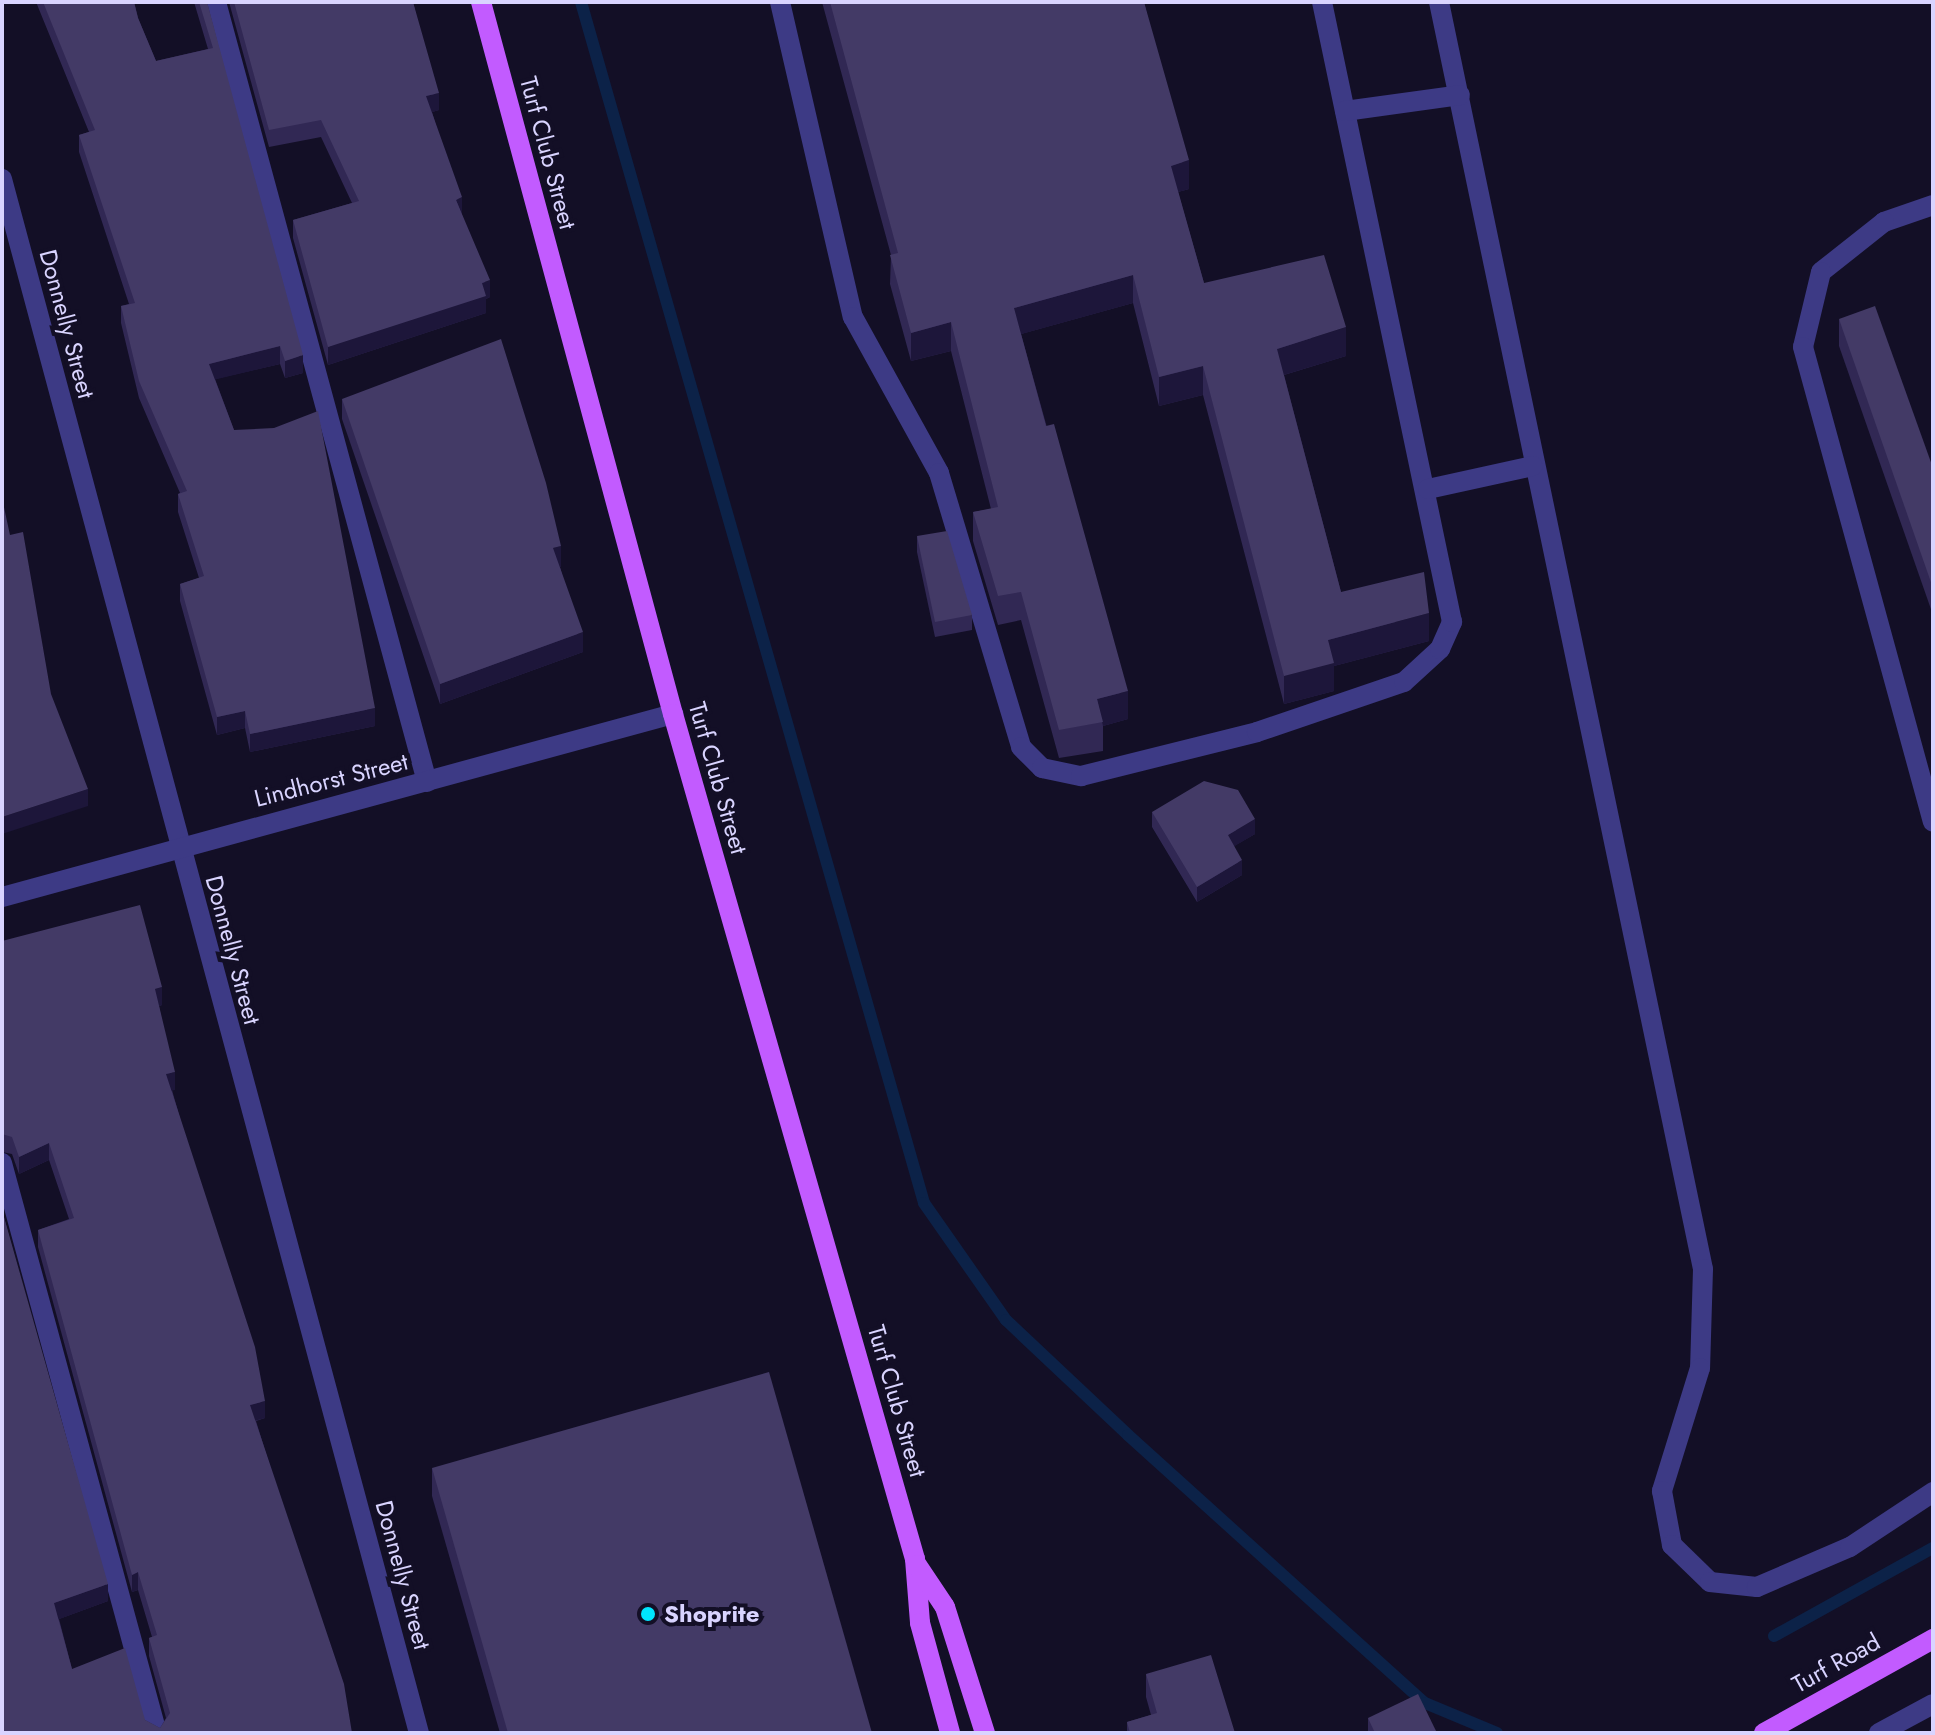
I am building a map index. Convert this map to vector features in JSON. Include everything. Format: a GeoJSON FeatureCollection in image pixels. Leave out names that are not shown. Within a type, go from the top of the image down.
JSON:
{"type":"FeatureCollection","features":[{"type":"Feature","properties":{"kind":"main road","name":"Turf Club Street"},"geometry":{"type":"LineString","coordinates":[[481,2],[673,714],[917,1565],[920,1623],[950,1733]]}},
{"type":"Feature","properties":{"kind":"main road","name":"Turf Club Street"},"geometry":{"type":"LineString","coordinates":[[917,1565],[945,1607],[985,1733]]}},
{"type":"Feature","properties":{"kind":"main road","name":"Turf Road"},"geometry":{"type":"LineString","coordinates":[[1764,1733],[1933,1639]]}},
{"type":"Feature","properties":{"kind":"street"},"geometry":{"type":"LineString","coordinates":[[216,2],[427,782]]}},
{"type":"Feature","properties":{"kind":"street"},"geometry":{"type":"LineString","coordinates":[[780,2],[853,317],[939,473],[1021,747],[1042,768],[1081,776],[1257,732],[1404,682],[1440,649],[1452,622],[1428,489],[1322,2]]}},
{"type":"Feature","properties":{"kind":"street"},"geometry":{"type":"LineString","coordinates":[[1439,2],[1533,466],[1703,1269],[1700,1368],[1662,1491],[1672,1545],[1710,1582],[1757,1587],[1850,1547],[1933,1492]]}},
{"type":"Feature","properties":{"kind":"street"},"geometry":{"type":"LineString","coordinates":[[1345,111],[1460,95]]}},
{"type":"Feature","properties":{"kind":"street","name":"Donnelly Street"},"geometry":{"type":"LineString","coordinates":[[2,179],[178,846],[419,1733]]}},
{"type":"Feature","properties":{"kind":"street"},"geometry":{"type":"LineString","coordinates":[[1933,205],[1884,222],[1821,272],[1803,347],[1933,822]]}},
{"type":"Feature","properties":{"kind":"street"},"geometry":{"type":"LineString","coordinates":[[1428,489],[1533,466]]}},
{"type":"Feature","properties":{"kind":"street","name":"Lindhorst Street"},"geometry":{"type":"LineString","coordinates":[[2,897],[178,846],[673,714]]}},
{"type":"Feature","properties":{"kind":"street"},"geometry":{"type":"LineString","coordinates":[[2,1163],[157,1733]]}},
{"type":"Feature","properties":{"kind":"street"},"geometry":{"type":"LineString","coordinates":[[1879,1733],[1933,1704]]}},
{"type":"Feature","properties":{"kind":"building"},"geometry":{"type":"Polygon","coordinates":[[[43,2],[134,2],[156,61],[213,48],[199,2],[207,2],[303,355],[285,361],[280,346],[209,364],[234,430],[274,428],[318,411],[375,708],[250,734],[245,711],[217,717],[180,584],[204,576],[178,494],[187,491],[139,381],[121,306],[135,303],[79,135],[95,130],[43,2]]]}},
{"type":"Feature","properties":{"kind":"building"},"geometry":{"type":"Polygon","coordinates":[[[234,2],[413,2],[439,93],[426,96],[462,197],[456,200],[490,280],[482,283],[486,296],[328,347],[293,220],[359,201],[321,120],[269,130],[234,2]]]}},
{"type":"Feature","properties":{"kind":"building"},"geometry":{"type":"Polygon","coordinates":[[[830,2],[1144,2],[1189,160],[1171,166],[1204,283],[1324,255],[1346,327],[1277,349],[1341,592],[1424,572],[1429,613],[1328,640],[1334,663],[1284,676],[1203,366],[1159,377],[1133,275],[1014,308],[1046,426],[1054,424],[1128,691],[1097,699],[1103,722],[1059,730],[1021,592],[998,596],[973,512],[998,507],[951,322],[911,333],[890,255],[898,253],[830,2]]]}},
{"type":"Feature","properties":{"kind":"building"},"geometry":{"type":"Polygon","coordinates":[[[1875,306],[1933,468],[1933,588],[1839,319],[1875,306]]]}},
{"type":"Feature","properties":{"kind":"building"},"geometry":{"type":"Polygon","coordinates":[[[501,339],[546,483],[561,546],[553,548],[583,632],[440,684],[342,399],[501,339]]]}},
{"type":"Feature","properties":{"kind":"building"},"geometry":{"type":"Polygon","coordinates":[[[2,498],[10,535],[23,532],[51,694],[88,789],[2,817],[2,498]]]}},
{"type":"Feature","properties":{"kind":"building"},"geometry":{"type":"Polygon","coordinates":[[[947,531],[972,615],[935,622],[917,536],[947,531]]]}},
{"type":"Feature","properties":{"kind":"building"},"geometry":{"type":"Polygon","coordinates":[[[1204,781],[1238,790],[1255,819],[1228,835],[1242,860],[1197,887],[1152,812],[1204,781]]]}},
{"type":"Feature","properties":{"kind":"building"},"geometry":{"type":"Polygon","coordinates":[[[140,905],[162,987],[155,989],[175,1072],[166,1074],[255,1347],[265,1401],[250,1405],[344,1684],[352,1733],[2,1733],[2,1210],[108,1584],[54,1603],[72,1669],[125,1648],[145,1720],[160,1728],[170,1713],[149,1638],[157,1635],[138,1572],[132,1575],[38,1230],[74,1218],[49,1143],[19,1157],[12,1137],[2,1134],[2,941],[140,905]]]}},
{"type":"Feature","properties":{"kind":"building","name":"Shoprite"},"geometry":{"type":"Polygon","coordinates":[[[769,1372],[872,1733],[508,1733],[432,1468],[769,1372]]]}},
{"type":"Feature","properties":{"kind":"building"},"geometry":{"type":"Polygon","coordinates":[[[1211,1655],[1235,1733],[1130,1733],[1127,1722],[1157,1713],[1146,1674],[1211,1655]]]}},
{"type":"Feature","properties":{"kind":"building"},"geometry":{"type":"Polygon","coordinates":[[[1418,1694],[1437,1733],[1375,1733],[1368,1718],[1418,1694]]]}},
{"type":"Feature","properties":{"kind":"waterway"},"geometry":{"type":"LineString","coordinates":[[581,2],[924,1203],[1006,1320],[1128,1435],[1425,1703],[1497,1733]]}},
{"type":"Feature","properties":{"kind":"waterway"},"geometry":{"type":"LineString","coordinates":[[1774,1636],[1933,1548]]}},
{"type":"Feature","properties":{"kind":"place","name":"Shoprite"},"geometry":{"type":"Point","coordinates":[648,1614]}}]}
